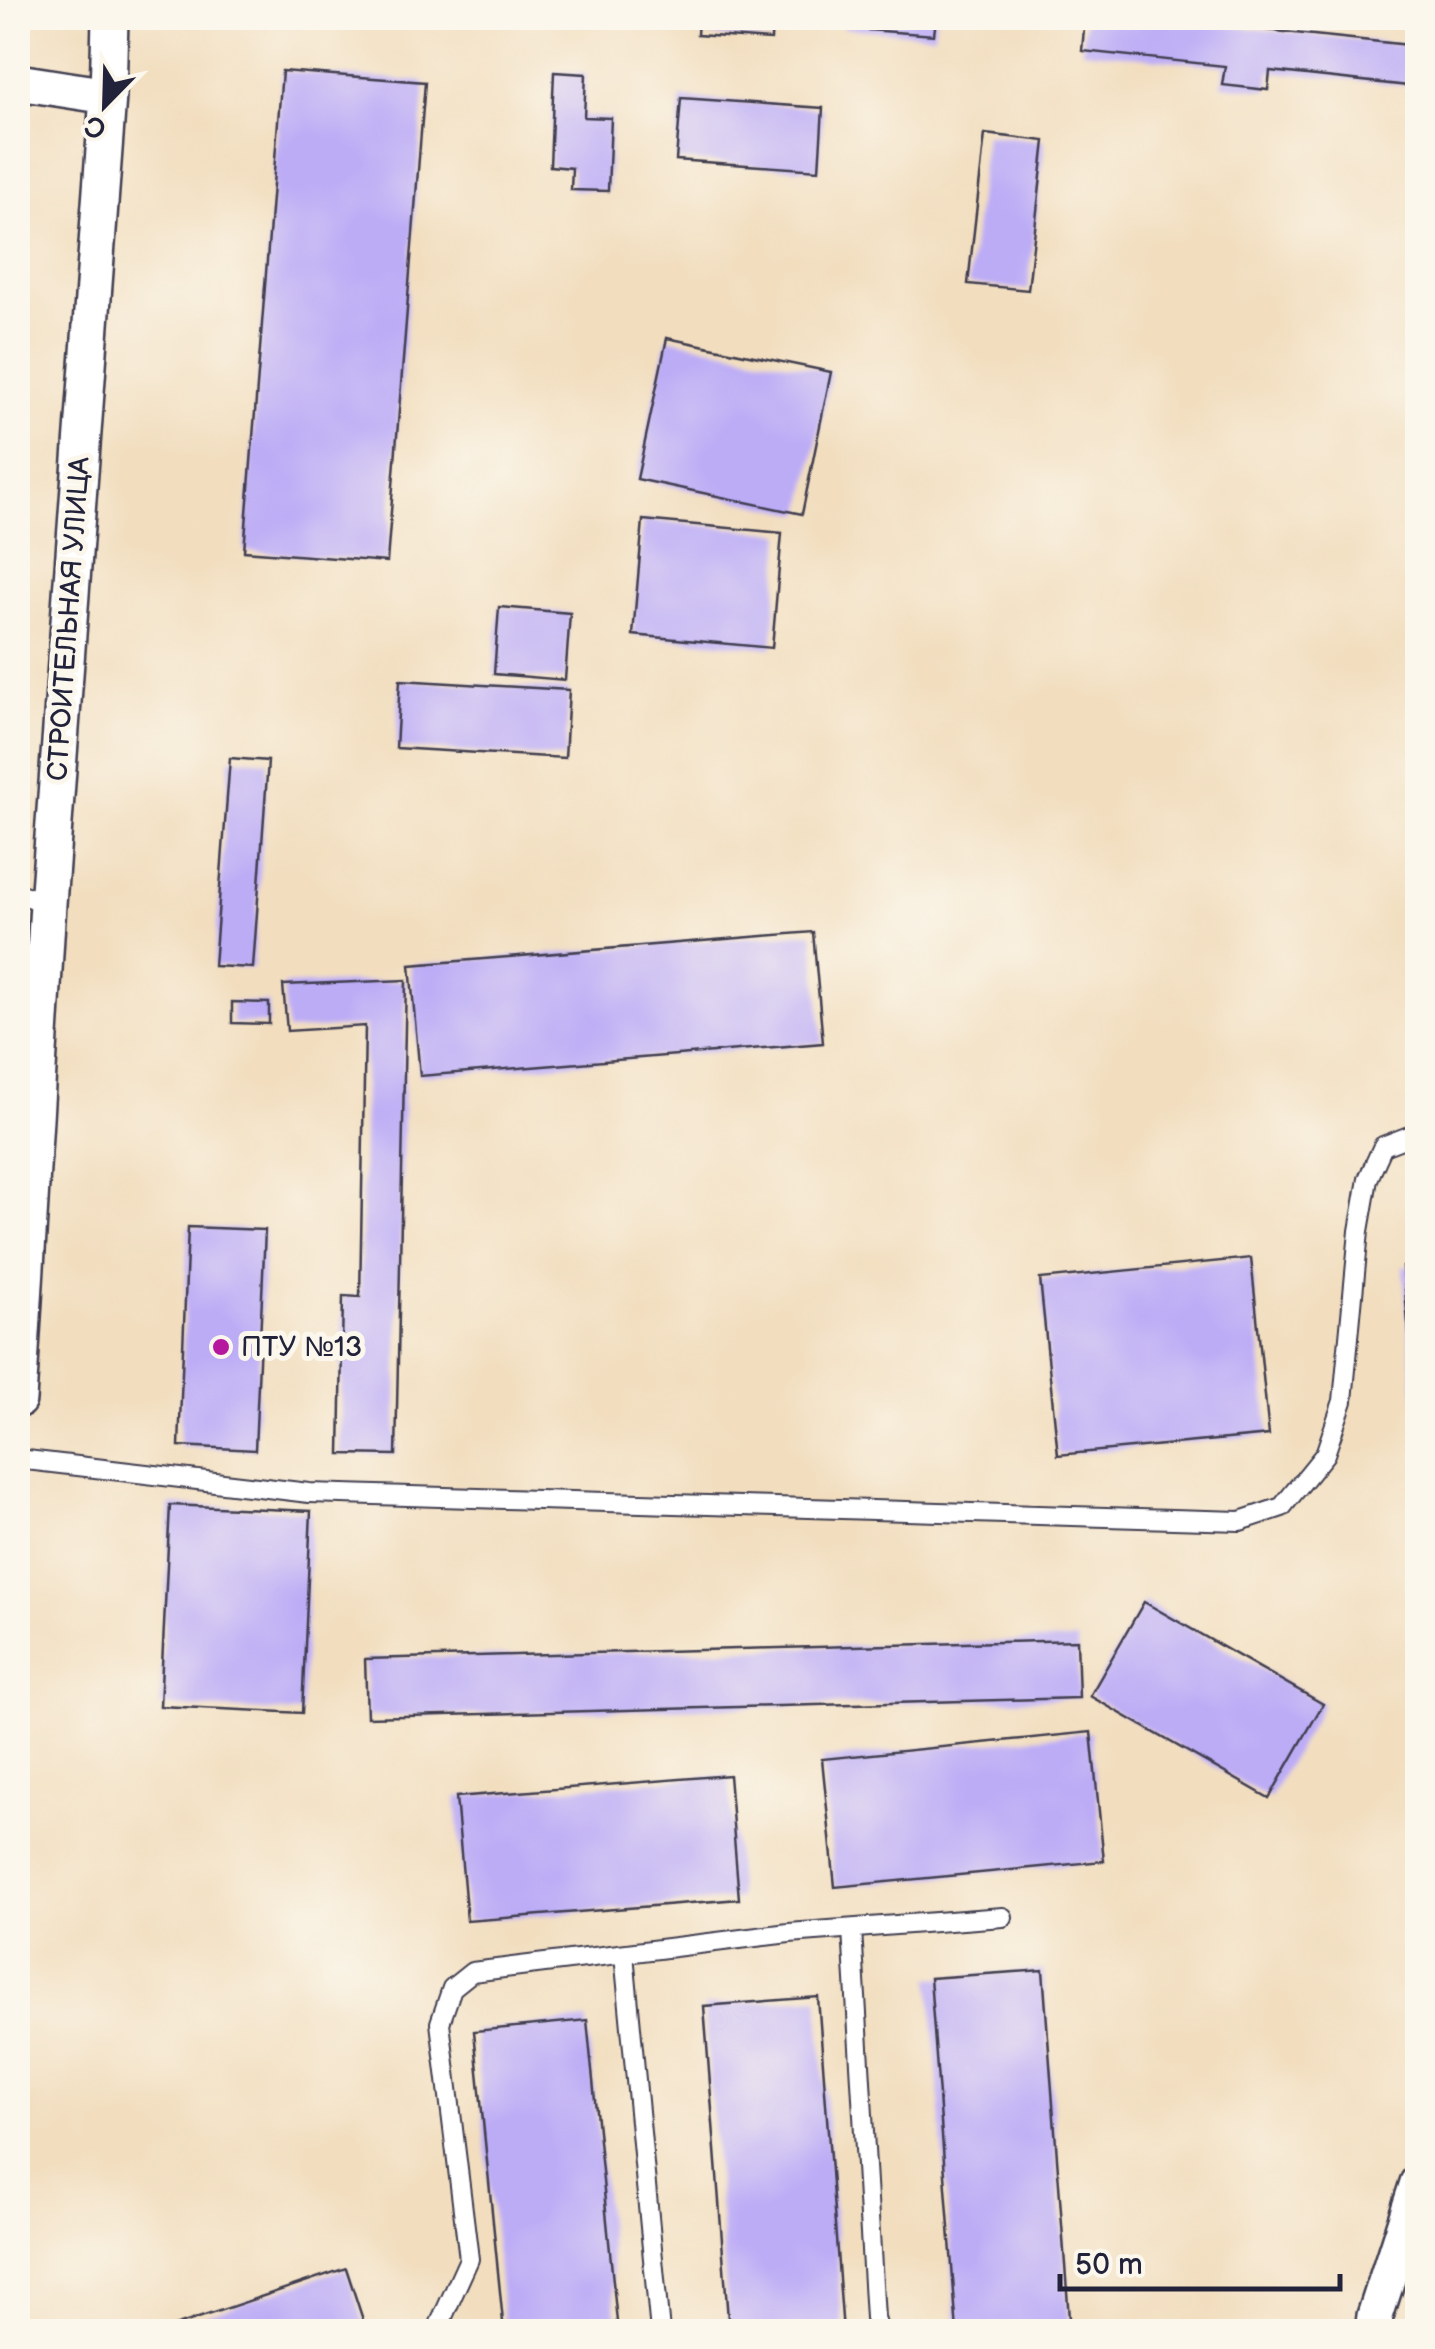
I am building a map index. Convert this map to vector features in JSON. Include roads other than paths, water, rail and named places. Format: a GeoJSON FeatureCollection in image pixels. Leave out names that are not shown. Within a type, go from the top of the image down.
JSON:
{"type":"FeatureCollection","features":[{"type":"Feature","properties":{"kind":"street","name":"СТРОИТЕЛЬНАЯ УЛИЦА"},"geometry":{"type":"LineString","coordinates":[[18,1400],[33,898],[108,96],[110,18]]}},
{"type":"Feature","properties":{"kind":"street"},"geometry":{"type":"LineString","coordinates":[[18,82],[108,96]]}},
{"type":"Feature","properties":{"kind":"street"},"geometry":{"type":"LineString","coordinates":[[1374,2332],[1375,2316],[1418,2183]]}},
{"type":"Feature","properties":{"kind":"lane"},"geometry":{"type":"LineString","coordinates":[[18,1460],[309,1493],[1240,1521],[1282,1507],[1325,1454],[1342,1401],[1368,1179],[1383,1146],[1418,1136]]}},
{"type":"Feature","properties":{"kind":"lane"},"geometry":{"type":"LineString","coordinates":[[436,2332],[469,2259],[440,2023],[452,1988],[472,1972],[852,1928],[1002,1917]]}},
{"type":"Feature","properties":{"kind":"lane"},"geometry":{"type":"LineString","coordinates":[[852,1928],[875,2318],[879,2332]]}},
{"type":"Feature","properties":{"kind":"lane"},"geometry":{"type":"LineString","coordinates":[[624,1954],[660,2332]]}},
{"type":"Feature","properties":{"kind":"place","name":"ПТУ №13"},"geometry":{"type":"Point","coordinates":[221,1347]}}]}
